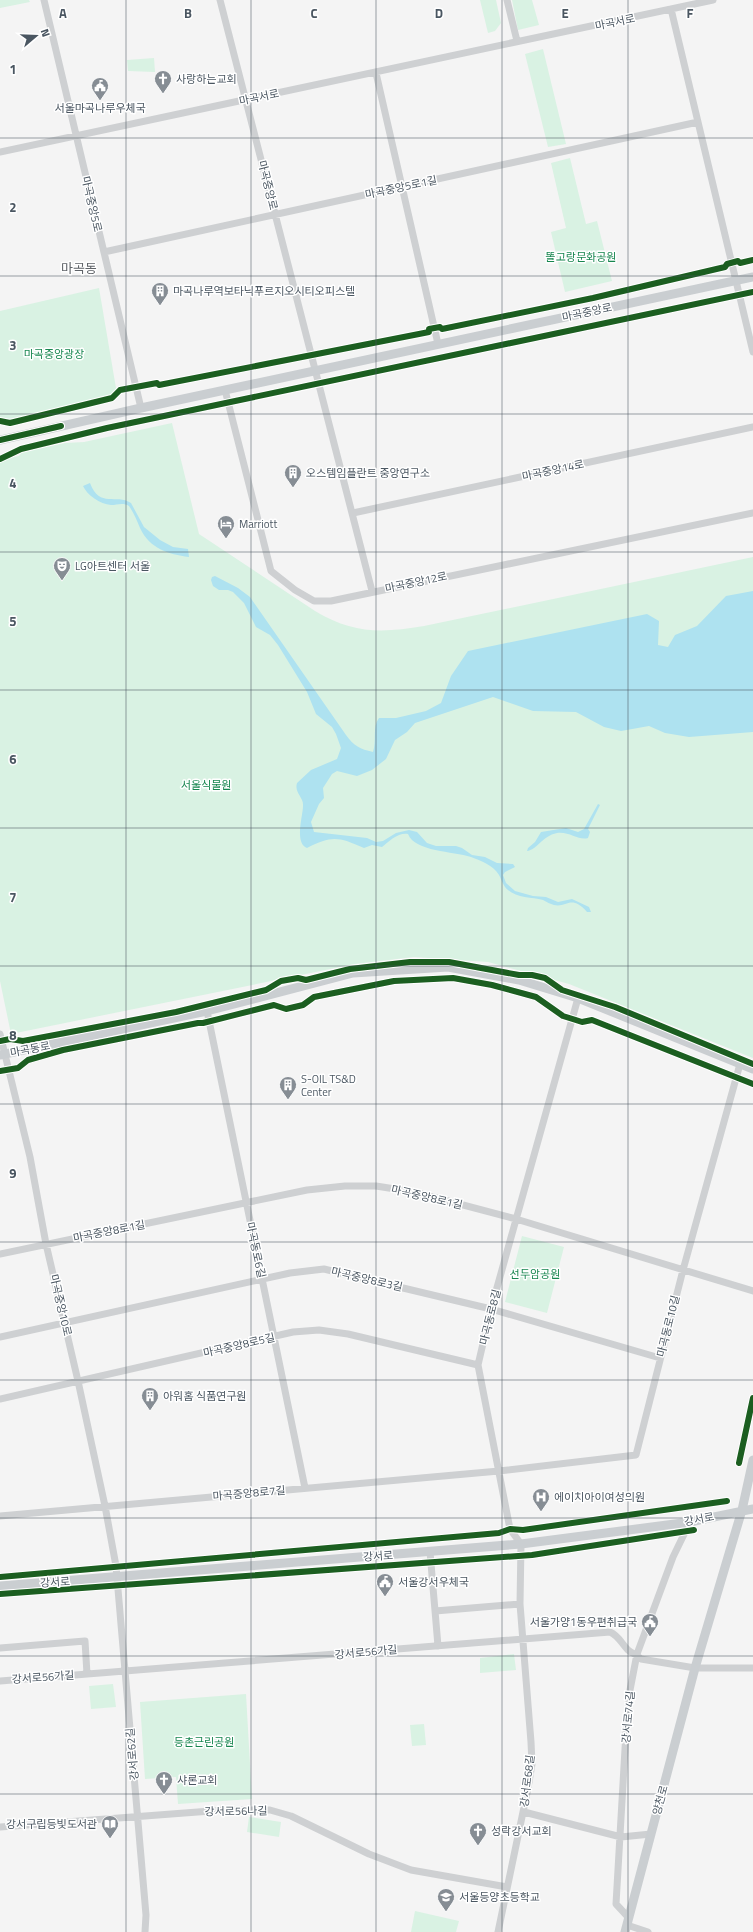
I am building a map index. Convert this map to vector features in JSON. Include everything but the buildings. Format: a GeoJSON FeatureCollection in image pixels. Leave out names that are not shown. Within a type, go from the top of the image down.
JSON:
{"type":"FeatureCollection","features":[{"type":"Feature","properties":{"kind":"main road","name":"마곡중앙로"},"geometry":{"type":"LineString","coordinates":[[0,440],[141,408],[753,277]]}},
{"type":"Feature","properties":{"kind":"main road","name":"마곡동로"},"geometry":{"type":"LineString","coordinates":[[2,1054],[207,1012],[353,973],[448,967],[519,980],[578,998],[753,1069]]}},
{"type":"Feature","properties":{"kind":"main road","name":"양천로"},"geometry":{"type":"LineString","coordinates":[[627,1925],[695,1668],[750,1481],[753,1460]]}},
{"type":"Feature","properties":{"kind":"main road","name":"강서로"},"geometry":{"type":"LineString","coordinates":[[0,1586],[521,1544],[690,1522],[753,1508]]}},
{"type":"Feature","properties":{"kind":"street","name":"마곡중앙5로"},"geometry":{"type":"LineString","coordinates":[[44,0],[141,408]]}},
{"type":"Feature","properties":{"kind":"street","name":"마곡중앙로"},"geometry":{"type":"LineString","coordinates":[[220,0],[247,99],[314,371]]}},
{"type":"Feature","properties":{"kind":"street"},"geometry":{"type":"LineString","coordinates":[[507,0],[517,41]]}},
{"type":"Feature","properties":{"kind":"street","name":"마곡서로"},"geometry":{"type":"LineString","coordinates":[[0,152],[376,73],[517,41],[712,0]]}},
{"type":"Feature","properties":{"kind":"street"},"geometry":{"type":"LineString","coordinates":[[671,9],[753,352]]}},
{"type":"Feature","properties":{"kind":"street"},"geometry":{"type":"LineString","coordinates":[[376,73],[438,344]]}},
{"type":"Feature","properties":{"kind":"street","name":"마곡중앙5로1길"},"geometry":{"type":"LineString","coordinates":[[104,252],[698,122]]}},
{"type":"Feature","properties":{"kind":"street"},"geometry":{"type":"LineString","coordinates":[[314,371],[353,513],[372,591]]}},
{"type":"Feature","properties":{"kind":"street","name":"마곡중앙12로"},"geometry":{"type":"LineString","coordinates":[[226,390],[271,572],[314,602],[331,601],[372,591],[753,512]]}},
{"type":"Feature","properties":{"kind":"street","name":"마곡중앙14로"},"geometry":{"type":"LineString","coordinates":[[353,513],[753,427]]}},
{"type":"Feature","properties":{"kind":"street","name":"마곡동로8길"},"geometry":{"type":"LineString","coordinates":[[521,1544],[510,1530],[478,1366],[491,1308],[578,998]]}},
{"type":"Feature","properties":{"kind":"street","name":"마곡동로6길"},"geometry":{"type":"LineString","coordinates":[[207,1012],[305,1488]]}},
{"type":"Feature","properties":{"kind":"street","name":"마곡중앙10로"},"geometry":{"type":"LineString","coordinates":[[0,1034],[2,1054],[30,1157],[46,1244],[105,1506],[117,1577]]}},
{"type":"Feature","properties":{"kind":"street","name":"마곡동로10길"},"geometry":{"type":"LineString","coordinates":[[499,1471],[636,1455],[683,1270],[740,1064]]}},
{"type":"Feature","properties":{"kind":"street","name":"마곡중앙8로1길"},"geometry":{"type":"LineString","coordinates":[[0,1254],[247,1204],[307,1190],[345,1186],[376,1186],[414,1192],[516,1219],[753,1291]]}},
{"type":"Feature","properties":{"kind":"street","name":"마곡중앙8로3길"},"geometry":{"type":"LineString","coordinates":[[0,1338],[290,1274],[324,1269],[491,1308],[660,1358]]}},
{"type":"Feature","properties":{"kind":"street","name":"마곡중앙8로5길"},"geometry":{"type":"LineString","coordinates":[[0,1399],[293,1332],[319,1330],[341,1333],[478,1366]]}},
{"type":"Feature","properties":{"kind":"street","name":"마곡중앙8로7길"},"geometry":{"type":"LineString","coordinates":[[0,1516],[499,1471]]}},
{"type":"Feature","properties":{"kind":"street","name":"강서로74길"},"geometry":{"type":"LineString","coordinates":[[627,1925],[616,1904],[626,1732],[630,1690],[637,1654],[672,1557],[690,1522]]}},
{"type":"Feature","properties":{"kind":"street","name":"강서로68길"},"geometry":{"type":"LineString","coordinates":[[498,1932],[524,1812],[532,1756],[520,1604],[521,1544]]}},
{"type":"Feature","properties":{"kind":"street"},"geometry":{"type":"LineString","coordinates":[[430,1552],[438,1646]]}},
{"type":"Feature","properties":{"kind":"street","name":"강서로62길"},"geometry":{"type":"LineString","coordinates":[[117,1577],[146,1915],[145,1932]]}},
{"type":"Feature","properties":{"kind":"street"},"geometry":{"type":"LineString","coordinates":[[435,1611],[520,1604]]}},
{"type":"Feature","properties":{"kind":"street","name":"강서로56가길"},"geometry":{"type":"LineString","coordinates":[[0,1681],[610,1632],[617,1635],[629,1651],[637,1654]]}},
{"type":"Feature","properties":{"kind":"street","name":"강서로56가길"},"geometry":{"type":"LineString","coordinates":[[0,1648],[85,1641],[87,1674]]}},
{"type":"Feature","properties":{"kind":"street"},"geometry":{"type":"LineString","coordinates":[[637,1654],[641,1659],[695,1668],[753,1668]]}},
{"type":"Feature","properties":{"kind":"street","name":"강서로56나길"},"geometry":{"type":"LineString","coordinates":[[0,1827],[248,1809],[270,1810],[291,1816],[369,1854],[412,1870],[507,1887]]}},
{"type":"Feature","properties":{"kind":"street"},"geometry":{"type":"LineString","coordinates":[[524,1812],[621,1837],[651,1834]]}},
{"type":"Feature","properties":{"kind":"street"},"geometry":{"type":"LineString","coordinates":[[627,1925],[648,1932]]}},
{"type":"Feature","properties":{"kind":"green space"},"geometry":{"type":"Polygon","coordinates":[[[0,0],[29,0],[30,2],[0,8],[0,0]]]}},
{"type":"Feature","properties":{"kind":"green space"},"geometry":{"type":"Polygon","coordinates":[[[480,0],[496,0],[501,23],[495,31],[488,33],[480,0]]]}},
{"type":"Feature","properties":{"kind":"green space"},"geometry":{"type":"Polygon","coordinates":[[[512,0],[532,0],[539,25],[518,30],[512,0]]]}},
{"type":"Feature","properties":{"kind":"green space"},"geometry":{"type":"Polygon","coordinates":[[[543,49],[566,144],[548,147],[525,54],[543,49]]]}},
{"type":"Feature","properties":{"kind":"green space"},"geometry":{"type":"Polygon","coordinates":[[[154,58],[155,72],[128,71],[127,60],[154,58]]]}},
{"type":"Feature","properties":{"kind":"green space","name":"똘고랑문화공원"},"geometry":{"type":"Polygon","coordinates":[[[570,158],[586,224],[597,221],[612,281],[565,292],[551,232],[566,228],[551,163],[570,158]]]}},
{"type":"Feature","properties":{"kind":"green space","name":"마곡중앙광장"},"geometry":{"type":"Polygon","coordinates":[[[99,288],[117,394],[0,423],[0,311],[99,288]]]}},
{"type":"Feature","properties":{"kind":"green space","name":"서울식물원"},"geometry":{"type":"Polygon","coordinates":[[[172,423],[199,534],[315,611],[329,619],[355,628],[368,630],[395,630],[424,626],[753,557],[753,1058],[569,984],[488,962],[414,957],[355,964],[11,1034],[0,981],[0,460],[19,456],[22,452],[65,443],[84,442],[172,423]]]}},
{"type":"Feature","properties":{"kind":"green space","name":"선두암공원"},"geometry":{"type":"Polygon","coordinates":[[[522,1236],[564,1247],[547,1313],[505,1302],[522,1236]]]}},
{"type":"Feature","properties":{"kind":"green space"},"geometry":{"type":"Polygon","coordinates":[[[514,1654],[516,1670],[480,1673],[480,1658],[514,1654]]]}},
{"type":"Feature","properties":{"kind":"green space"},"geometry":{"type":"Polygon","coordinates":[[[113,1684],[116,1707],[91,1709],[89,1686],[113,1684]]]}},
{"type":"Feature","properties":{"kind":"green space","name":"등촌근린공원"},"geometry":{"type":"Polygon","coordinates":[[[246,1694],[252,1799],[178,1804],[176,1777],[145,1779],[140,1702],[246,1694]]]}},
{"type":"Feature","properties":{"kind":"green space"},"geometry":{"type":"Polygon","coordinates":[[[424,1724],[426,1745],[412,1746],[410,1725],[424,1724]]]}},
{"type":"Feature","properties":{"kind":"green space"},"geometry":{"type":"Polygon","coordinates":[[[249,1817],[281,1822],[279,1837],[247,1832],[249,1817]]]}},
{"type":"Feature","properties":{"kind":"green space"},"geometry":{"type":"Polygon","coordinates":[[[415,1911],[459,1921],[456,1932],[411,1932],[415,1911]]]}},
{"type":"Feature","properties":{"kind":"water"},"geometry":{"type":"Polygon","coordinates":[[[90,483],[94,491],[103,498],[120,499],[131,503],[144,527],[160,540],[173,547],[188,549],[189,557],[167,552],[154,546],[144,535],[129,506],[122,504],[111,505],[98,501],[88,493],[83,486],[90,483]]]}},
{"type":"Feature","properties":{"kind":"water"},"geometry":{"type":"Polygon","coordinates":[[[215,576],[238,588],[250,597],[349,739],[364,750],[373,752],[375,730],[379,718],[396,718],[426,711],[441,703],[451,676],[468,651],[647,614],[659,621],[658,645],[668,647],[675,635],[697,626],[726,596],[753,591],[753,732],[689,737],[665,733],[649,726],[621,731],[604,727],[576,712],[533,711],[493,697],[415,723],[407,732],[395,740],[386,759],[372,770],[357,776],[337,771],[332,774],[323,788],[324,798],[319,804],[311,822],[314,832],[367,838],[376,842],[383,841],[396,833],[409,830],[417,832],[427,843],[436,846],[456,846],[472,855],[485,857],[497,863],[513,864],[515,867],[505,872],[503,875],[506,883],[515,891],[533,896],[546,897],[558,902],[572,899],[589,907],[591,912],[587,912],[582,907],[573,903],[554,905],[543,900],[516,895],[506,888],[494,869],[486,864],[471,857],[426,848],[412,840],[408,834],[401,834],[382,847],[372,845],[364,848],[342,840],[329,839],[307,848],[303,845],[300,835],[303,803],[297,790],[297,783],[311,770],[337,759],[341,748],[332,727],[316,714],[307,692],[278,645],[270,635],[256,627],[244,603],[233,592],[228,590],[219,590],[213,586],[211,580],[212,577],[215,576]]]}},
{"type":"Feature","properties":{"kind":"water"},"geometry":{"type":"Polygon","coordinates":[[[598,804],[600,805],[588,829],[590,832],[588,838],[585,839],[566,833],[557,833],[547,837],[534,848],[527,851],[541,832],[566,828],[578,832],[584,829],[598,804]]]}},
{"type":"Feature","properties":{"kind":"cycle path"},"geometry":{"type":"LineString","coordinates":[[0,421],[10,423],[112,398],[120,390],[157,383],[159,385],[429,332],[429,329],[440,327],[442,329],[593,298],[725,267],[727,264],[738,261],[740,263],[753,260]]}},
{"type":"Feature","properties":{"kind":"cycle path"},"geometry":{"type":"LineString","coordinates":[[0,459],[21,449],[107,428],[753,292]]}},
{"type":"Feature","properties":{"kind":"cycle path"},"geometry":{"type":"LineString","coordinates":[[0,440],[61,426]]}},
{"type":"Feature","properties":{"kind":"cycle path"},"geometry":{"type":"LineString","coordinates":[[0,1041],[10,1039],[23,1041],[176,1012],[266,990],[281,981],[298,978],[306,980],[350,969],[410,962],[449,962],[519,975],[532,975],[545,978],[562,990],[615,1007],[753,1064]]}},
{"type":"Feature","properties":{"kind":"cycle path"},"geometry":{"type":"LineString","coordinates":[[0,1071],[18,1068],[28,1060],[63,1050],[203,1023],[274,1005],[286,1009],[303,1005],[314,997],[394,981],[453,978],[492,985],[536,997],[563,1016],[582,1022],[592,1020],[753,1084]]}},
{"type":"Feature","properties":{"kind":"cycle path"},"geometry":{"type":"LineString","coordinates":[[739,1463],[753,1398]]}},
{"type":"Feature","properties":{"kind":"cycle path"},"geometry":{"type":"LineString","coordinates":[[0,1577],[499,1533],[510,1529],[523,1530],[727,1501]]}},
{"type":"Feature","properties":{"kind":"cycle path"},"geometry":{"type":"LineString","coordinates":[[0,1594],[532,1555],[694,1530]]}},
{"type":"Feature","properties":{"kind":"place","name":"사랑하는교회"},"geometry":{"type":"Point","coordinates":[163,94]}},
{"type":"Feature","properties":{"kind":"place","name":"서울마곡나루우체국"},"geometry":{"type":"Point","coordinates":[100,101]}},
{"type":"Feature","properties":{"kind":"place","name":"마곡나루역보타닉푸르지오시티오피스텔"},"geometry":{"type":"Point","coordinates":[160,306]}},
{"type":"Feature","properties":{"kind":"place","name":"오스템임플란트 중앙연구소"},"geometry":{"type":"Point","coordinates":[293,488]}},
{"type":"Feature","properties":{"kind":"place","name":"Marriott"},"geometry":{"type":"Point","coordinates":[226,539]}},
{"type":"Feature","properties":{"kind":"place","name":"LG아트센터 서울"},"geometry":{"type":"Point","coordinates":[62,581]}},
{"type":"Feature","properties":{"kind":"place","name":"S-OIL TS&D Center"},"geometry":{"type":"Point","coordinates":[288,1100]}},
{"type":"Feature","properties":{"kind":"place","name":"아워홈 식품연구원"},"geometry":{"type":"Point","coordinates":[150,1411]}},
{"type":"Feature","properties":{"kind":"place","name":"에이치아이여성의원"},"geometry":{"type":"Point","coordinates":[541,1512]}},
{"type":"Feature","properties":{"kind":"place","name":"서울강서우체국"},"geometry":{"type":"Point","coordinates":[385,1597]}},
{"type":"Feature","properties":{"kind":"place","name":"서울가양1동우편취급국"},"geometry":{"type":"Point","coordinates":[650,1637]}},
{"type":"Feature","properties":{"kind":"place","name":"샤론교회"},"geometry":{"type":"Point","coordinates":[164,1795]}},
{"type":"Feature","properties":{"kind":"place","name":"강서구립등빛도서관"},"geometry":{"type":"Point","coordinates":[110,1839]}},
{"type":"Feature","properties":{"kind":"place","name":"성락강서교회"},"geometry":{"type":"Point","coordinates":[478,1846]}},
{"type":"Feature","properties":{"kind":"place","name":"서울등양초등학교"},"geometry":{"type":"Point","coordinates":[446,1912]}},
{"type":"Feature","properties":{"kind":"district","name":"마곡동"},"geometry":{"type":"Point","coordinates":[79,268]}}]}
